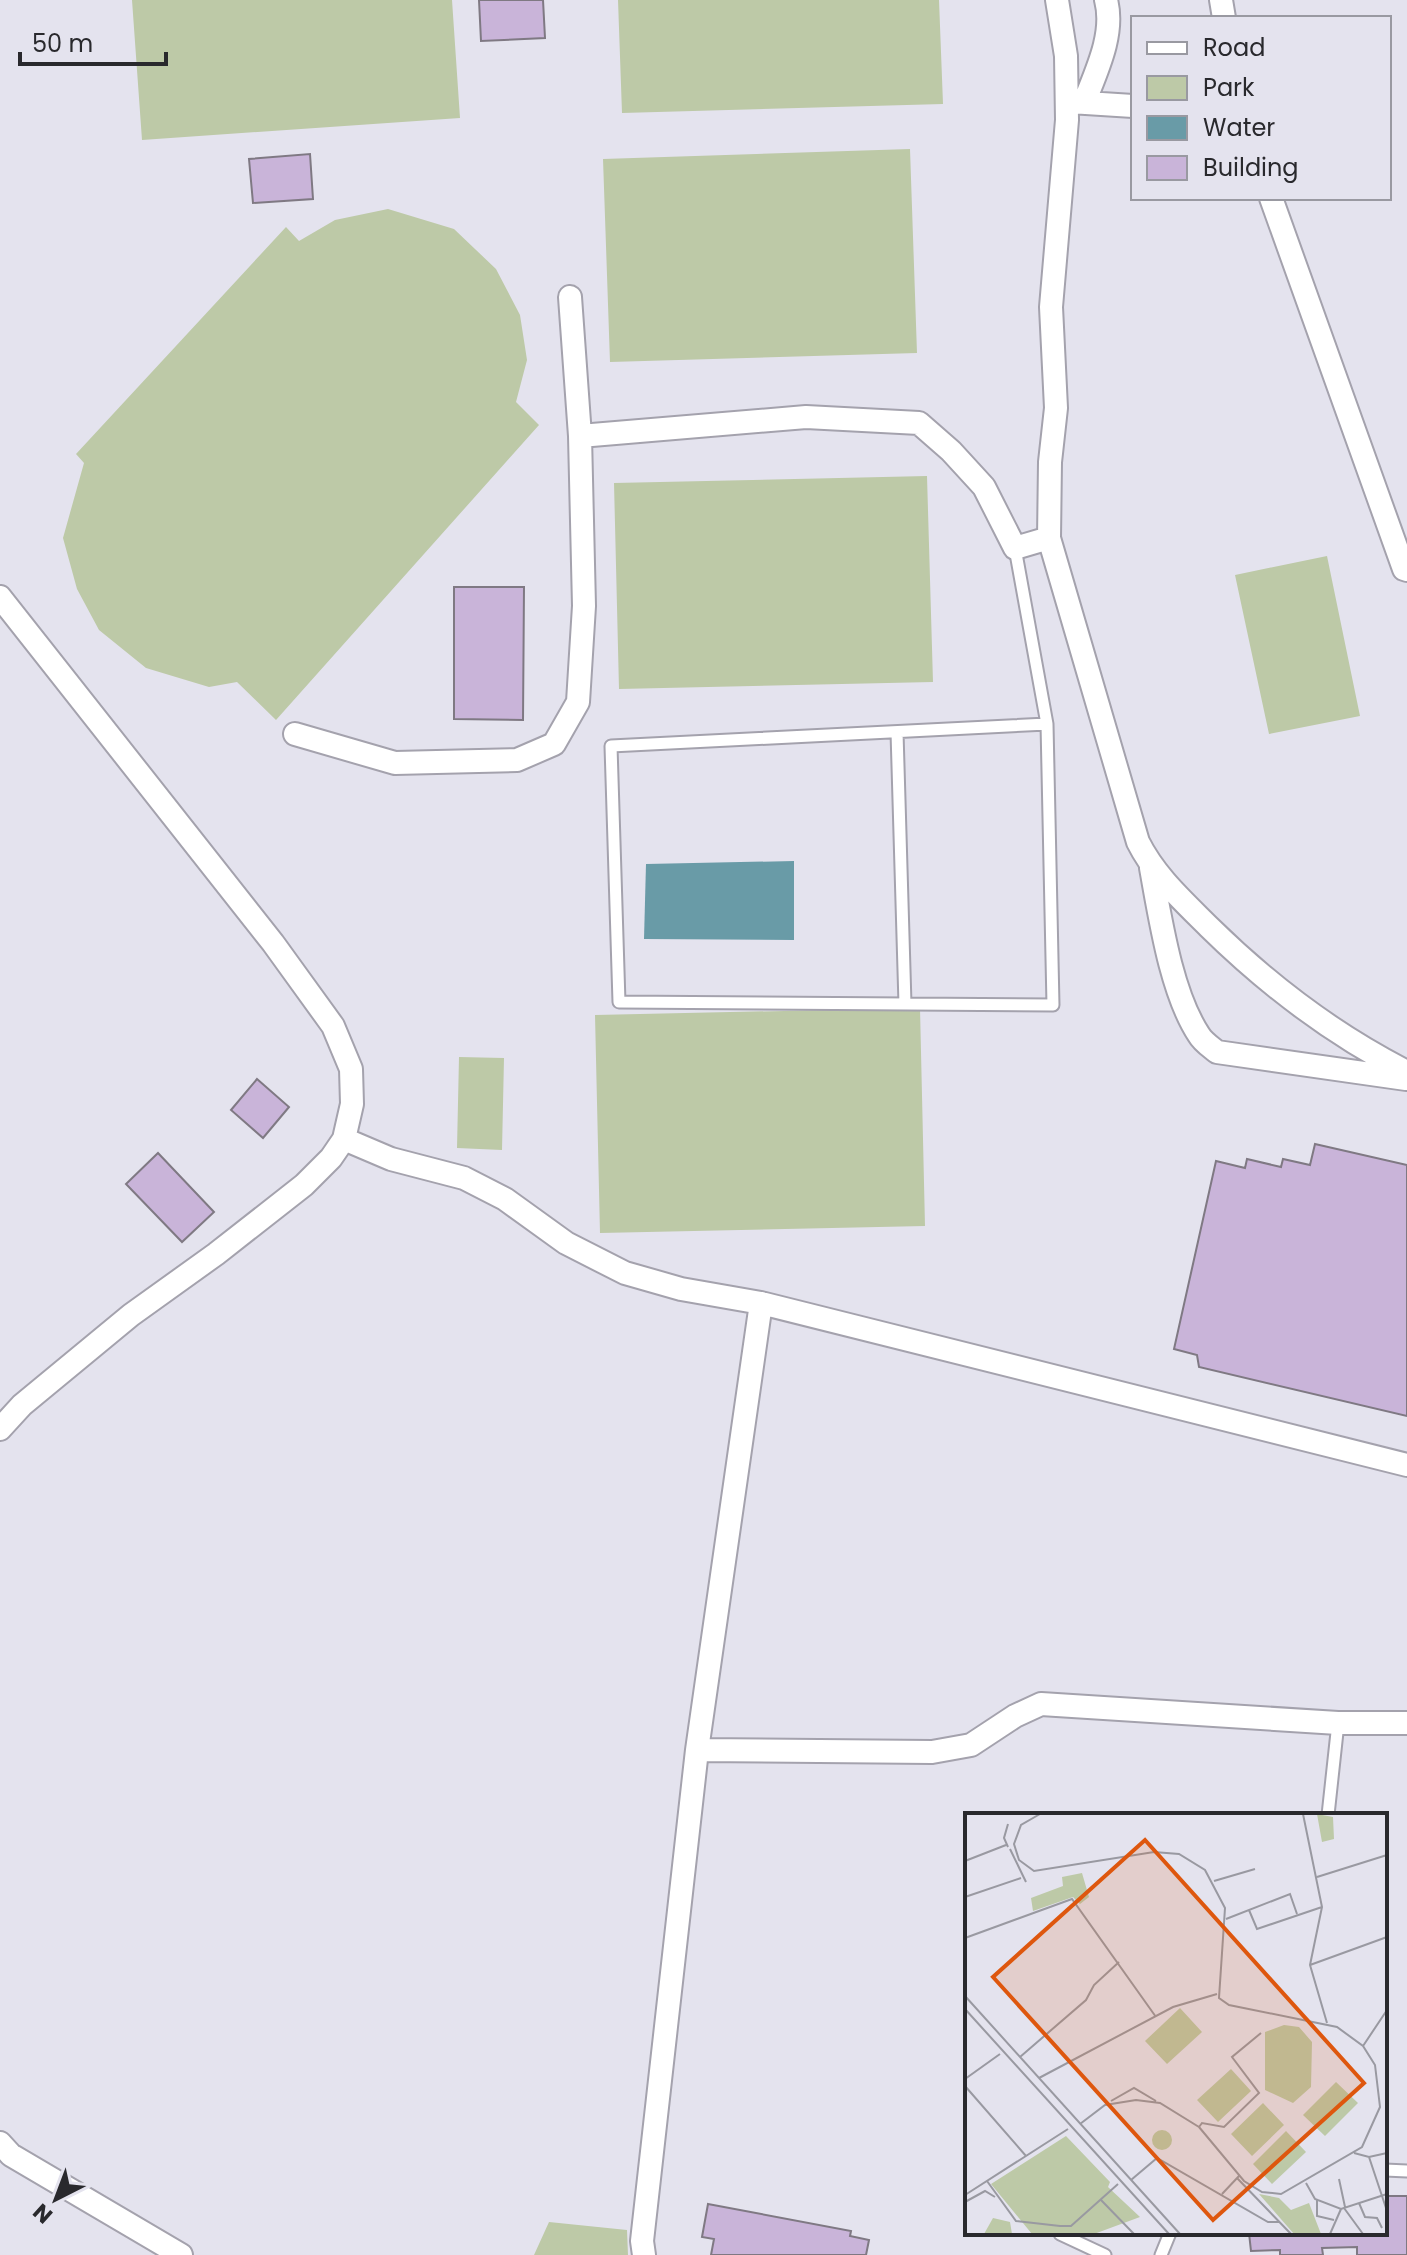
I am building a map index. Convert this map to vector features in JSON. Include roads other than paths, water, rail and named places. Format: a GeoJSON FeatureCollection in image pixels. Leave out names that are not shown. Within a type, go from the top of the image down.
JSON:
{"type":"FeatureCollection","features":[{"type":"Feature","properties":{"kind":"street"},"geometry":{"type":"LineString","coordinates":[[1057,0],[1076,103],[1051,307],[1056,408],[1050,462],[1049,538],[1138,842],[1151,868],[1167,954],[1189,1018],[1200,1037],[1217,1052],[1407,1079]]}},
{"type":"Feature","properties":{"kind":"street"},"geometry":{"type":"LineString","coordinates":[[1076,103],[1103,52],[1109,12],[1106,0]]}},
{"type":"Feature","properties":{"kind":"street"},"geometry":{"type":"LineString","coordinates":[[1076,103],[1131,106]]}},
{"type":"Feature","properties":{"kind":"street"},"geometry":{"type":"LineString","coordinates":[[1272,200],[1404,569],[1407,570]]}},
{"type":"Feature","properties":{"kind":"street"},"geometry":{"type":"LineString","coordinates":[[295,734],[395,763],[517,760],[554,744],[578,702],[584,606],[580,436],[570,297]]}},
{"type":"Feature","properties":{"kind":"street"},"geometry":{"type":"LineString","coordinates":[[580,436],[806,417],[919,423],[951,451],[984,487],[1015,548],[1049,538]]}},
{"type":"Feature","properties":{"kind":"street"},"geometry":{"type":"LineString","coordinates":[[0,597],[273,943],[333,1026],[351,1069],[352,1104],[344,1139],[331,1158],[304,1185],[131,1315],[22,1405],[0,1429]]}},
{"type":"Feature","properties":{"kind":"street"},"geometry":{"type":"LineString","coordinates":[[1151,868],[1247,965],[1292,1001],[1331,1029],[1407,1072]]}},
{"type":"Feature","properties":{"kind":"street"},"geometry":{"type":"LineString","coordinates":[[344,1139],[391,1159],[464,1178],[505,1199],[566,1243],[625,1273],[681,1289],[761,1303],[1407,1465]]}},
{"type":"Feature","properties":{"kind":"street"},"geometry":{"type":"LineString","coordinates":[[644,2255],[642,2241],[697,1750],[761,1303]]}},
{"type":"Feature","properties":{"kind":"street"},"geometry":{"type":"LineString","coordinates":[[697,1750],[932,1752],[971,1745],[1015,1716],[1041,1704],[1338,1723],[1407,1723]]}},
{"type":"Feature","properties":{"kind":"street"},"geometry":{"type":"LineString","coordinates":[[0,2143],[11,2155],[181,2255]]}},
{"type":"Feature","properties":{"kind":"lane"},"geometry":{"type":"LineString","coordinates":[[1015,548],[1047,724],[1053,1005],[619,1002],[611,746],[1047,724]]}},
{"type":"Feature","properties":{"kind":"lane"},"geometry":{"type":"LineString","coordinates":[[897,732],[905,1004]]}},
{"type":"Feature","properties":{"kind":"lane"},"geometry":{"type":"LineString","coordinates":[[1328,1813],[1338,1723]]}},
{"type":"Feature","properties":{"kind":"lane"},"geometry":{"type":"LineString","coordinates":[[1387,2170],[1407,2171]]}},
{"type":"Feature","properties":{"kind":"lane"},"geometry":{"type":"LineString","coordinates":[[1062,2235],[1105,2255]]}},
{"type":"Feature","properties":{"kind":"lane"},"geometry":{"type":"LineString","coordinates":[[1161,2255],[1169,2235]]}},
{"type":"Feature","properties":{"kind":"water"},"geometry":{"type":"Polygon","coordinates":[[[794,861],[794,940],[644,939],[646,864],[794,861]]]}}]}
